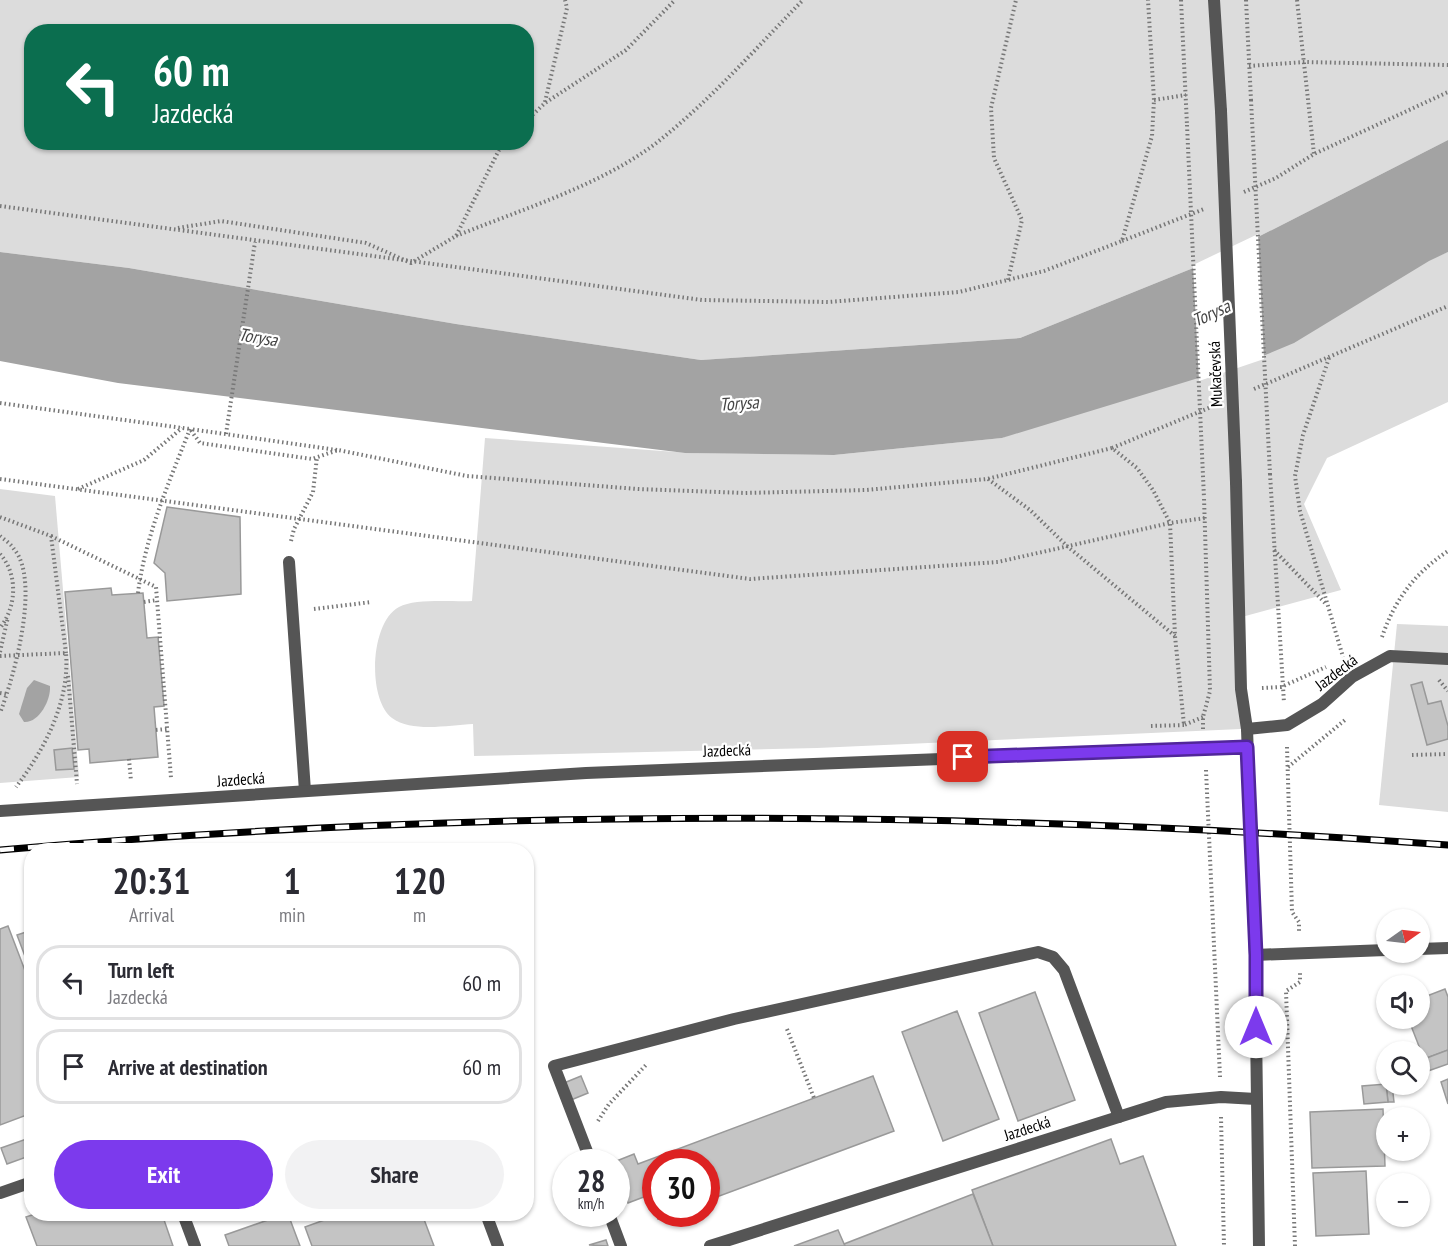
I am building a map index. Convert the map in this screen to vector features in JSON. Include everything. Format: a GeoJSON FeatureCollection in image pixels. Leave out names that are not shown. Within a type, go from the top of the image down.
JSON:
{"type":"FeatureCollection","features":[{"type":"Feature","properties":{"kind":"street","name":"Mukačevská"},"geometry":{"type":"LineString","coordinates":[[1214,0],[1221,111],[1236,482],[1241,689],[1247,729],[1247,747]]}},
{"type":"Feature","properties":{"kind":"street"},"geometry":{"type":"LineString","coordinates":[[289,562],[305,791]]}},
{"type":"Feature","properties":{"kind":"street","name":"Jazdecká"},"geometry":{"type":"LineString","coordinates":[[1247,729],[1287,725],[1322,704],[1352,677],[1389,656],[1448,659]]}},
{"type":"Feature","properties":{"kind":"street","name":"Jazdecká"},"geometry":{"type":"LineString","coordinates":[[0,811],[598,772],[1247,747]]}},
{"type":"Feature","properties":{"kind":"street"},"geometry":{"type":"LineString","coordinates":[[1247,747],[1256,955],[1259,1246]]}},
{"type":"Feature","properties":{"kind":"street"},"geometry":{"type":"LineString","coordinates":[[1430,949],[1448,948]]}},
{"type":"Feature","properties":{"kind":"street"},"geometry":{"type":"LineString","coordinates":[[1256,955],[1376,950]]}},
{"type":"Feature","properties":{"kind":"street"},"geometry":{"type":"LineString","coordinates":[[586,1149],[554,1066],[779,1009],[1038,952],[1053,957],[1064,970],[1119,1117]]}},
{"type":"Feature","properties":{"kind":"street","name":"Jazdecká"},"geometry":{"type":"LineString","coordinates":[[710,1246],[1166,1102],[1221,1096],[1256,1099]]}},
{"type":"Feature","properties":{"kind":"street"},"geometry":{"type":"LineString","coordinates":[[0,1193],[24,1185]]}},
{"type":"Feature","properties":{"kind":"street"},"geometry":{"type":"LineString","coordinates":[[186,1221],[195,1246]]}},
{"type":"Feature","properties":{"kind":"street"},"geometry":{"type":"LineString","coordinates":[[489,1221],[498,1246]]}},
{"type":"Feature","properties":{"kind":"street"},"geometry":{"type":"LineString","coordinates":[[614,1227],[621,1246]]}},
{"type":"Feature","properties":{"kind":"path"},"geometry":{"type":"LineString","coordinates":[[545,103],[567,8],[565,0]]}},
{"type":"Feature","properties":{"kind":"path"},"geometry":{"type":"LineString","coordinates":[[534,113],[545,103],[626,50],[675,0]]}},
{"type":"Feature","properties":{"kind":"path"},"geometry":{"type":"LineString","coordinates":[[411,263],[456,236],[591,181],[654,145],[688,116],[803,0]]}},
{"type":"Feature","properties":{"kind":"path"},"geometry":{"type":"LineString","coordinates":[[1008,280],[1022,220],[994,158],[991,108],[1016,0]]}},
{"type":"Feature","properties":{"kind":"path"},"geometry":{"type":"LineString","coordinates":[[1122,241],[1152,136],[1154,100],[1148,0]]}},
{"type":"Feature","properties":{"kind":"path"},"geometry":{"type":"LineString","coordinates":[[1181,0],[1205,518],[1210,691],[1203,717],[1221,1096],[1224,1246]]}},
{"type":"Feature","properties":{"kind":"path"},"geometry":{"type":"LineString","coordinates":[[1245,0],[1281,687],[1287,725],[1292,912],[1299,922],[1300,982],[1286,991],[1295,1246]]}},
{"type":"Feature","properties":{"kind":"path"},"geometry":{"type":"LineString","coordinates":[[1297,0],[1314,154]]}},
{"type":"Feature","properties":{"kind":"path"},"geometry":{"type":"LineString","coordinates":[[1249,66],[1304,62],[1448,65]]}},
{"type":"Feature","properties":{"kind":"path"},"geometry":{"type":"LineString","coordinates":[[1234,196],[1276,178],[1314,154],[1448,92]]}},
{"type":"Feature","properties":{"kind":"path"},"geometry":{"type":"LineString","coordinates":[[1154,100],[1186,95]]}},
{"type":"Feature","properties":{"kind":"path"},"geometry":{"type":"LineString","coordinates":[[456,236],[499,150]]}},
{"type":"Feature","properties":{"kind":"path"},"geometry":{"type":"LineString","coordinates":[[0,206],[411,263],[702,300],[828,302],[958,292],[1044,271],[1171,224],[1213,205]]}},
{"type":"Feature","properties":{"kind":"path"},"geometry":{"type":"LineString","coordinates":[[171,229],[222,221],[366,243],[411,263]]}},
{"type":"Feature","properties":{"kind":"path"},"geometry":{"type":"LineString","coordinates":[[226,434],[255,242]]}},
{"type":"Feature","properties":{"kind":"path"},"geometry":{"type":"LineString","coordinates":[[1253,389],[1448,306]]}},
{"type":"Feature","properties":{"kind":"path"},"geometry":{"type":"LineString","coordinates":[[1329,358],[1303,435],[1295,476],[1299,511],[1338,646],[1352,677]]}},
{"type":"Feature","properties":{"kind":"path"},"geometry":{"type":"LineString","coordinates":[[0,403],[338,450],[467,476],[638,489],[745,493],[866,490],[987,479],[1112,448],[1221,403]]}},
{"type":"Feature","properties":{"kind":"path"},"geometry":{"type":"LineString","coordinates":[[78,489],[144,460],[182,428]]}},
{"type":"Feature","properties":{"kind":"path"},"geometry":{"type":"LineString","coordinates":[[190,429],[200,443],[312,459],[338,450]]}},
{"type":"Feature","properties":{"kind":"path"},"geometry":{"type":"LineString","coordinates":[[138,593],[163,500],[190,429]]}},
{"type":"Feature","properties":{"kind":"path"},"geometry":{"type":"LineString","coordinates":[[1112,448],[1137,468],[1153,490],[1170,523],[1175,636],[1184,725],[1203,717]]}},
{"type":"Feature","properties":{"kind":"path"},"geometry":{"type":"LineString","coordinates":[[300,518],[314,485],[317,457]]}},
{"type":"Feature","properties":{"kind":"path"},"geometry":{"type":"LineString","coordinates":[[0,478],[750,579],[999,562],[1170,523],[1205,518]]}},
{"type":"Feature","properties":{"kind":"path"},"geometry":{"type":"LineString","coordinates":[[987,479],[1030,510],[1067,546],[1175,636]]}},
{"type":"Feature","properties":{"kind":"path"},"geometry":{"type":"LineString","coordinates":[[0,518],[51,536],[156,587],[171,778]]}},
{"type":"Feature","properties":{"kind":"path"},"geometry":{"type":"LineString","coordinates":[[0,536],[15,549],[26,582],[25,604],[16,655],[0,713]]}},
{"type":"Feature","properties":{"kind":"path"},"geometry":{"type":"LineString","coordinates":[[51,536],[66,653],[77,784]]}},
{"type":"Feature","properties":{"kind":"path"},"geometry":{"type":"LineString","coordinates":[[1274,549],[1326,604]]}},
{"type":"Feature","properties":{"kind":"path"},"geometry":{"type":"LineString","coordinates":[[1373,666],[1391,611],[1414,578],[1448,551]]}},
{"type":"Feature","properties":{"kind":"path"},"geometry":{"type":"LineString","coordinates":[[0,554],[11,572],[13,595],[0,654],[66,653]]}},
{"type":"Feature","properties":{"kind":"path"},"geometry":{"type":"LineString","coordinates":[[144,602],[158,600]]}},
{"type":"Feature","properties":{"kind":"path"},"geometry":{"type":"LineString","coordinates":[[292,611],[372,603]]}},
{"type":"Feature","properties":{"kind":"path"},"geometry":{"type":"LineString","coordinates":[[0,628],[9,610]]}},
{"type":"Feature","properties":{"kind":"path"},"geometry":{"type":"LineString","coordinates":[[15,788],[29,770],[55,718],[62,700],[67,667]]}},
{"type":"Feature","properties":{"kind":"path"},"geometry":{"type":"LineString","coordinates":[[1281,687],[1326,667]]}},
{"type":"Feature","properties":{"kind":"path"},"geometry":{"type":"LineString","coordinates":[[0,693],[6,694]]}},
{"type":"Feature","properties":{"kind":"path"},"geometry":{"type":"LineString","coordinates":[[1288,768],[1345,720]]}},
{"type":"Feature","properties":{"kind":"path"},"geometry":{"type":"LineString","coordinates":[[156,730],[167,729]]}},
{"type":"Feature","properties":{"kind":"path"},"geometry":{"type":"LineString","coordinates":[[1412,755],[1448,754]]}},
{"type":"Feature","properties":{"kind":"path"},"geometry":{"type":"LineString","coordinates":[[129,759],[131,781]]}},
{"type":"Feature","properties":{"kind":"path"},"geometry":{"type":"LineString","coordinates":[[779,1009],[814,1098]]}},
{"type":"Feature","properties":{"kind":"path"},"geometry":{"type":"LineString","coordinates":[[584,1144],[609,1104],[650,1062]]}},
{"type":"Feature","properties":{"kind":"shaded area"},"geometry":{"type":"Polygon","coordinates":[[[0,0],[1448,0],[1448,140],[1213,260],[1020,338],[701,360],[456,324],[129,268],[0,252],[0,0]]]}},
{"type":"Feature","properties":{"kind":"shaded area"},"geometry":{"type":"Polygon","coordinates":[[[1448,252],[1448,402],[1327,458],[1304,504],[1341,590],[1238,618],[1241,729],[817,748],[474,756],[473,724],[421,727],[401,723],[392,718],[378,695],[375,661],[377,644],[389,615],[399,607],[414,602],[472,601],[485,438],[690,453],[834,455],[1002,438],[1448,252]]]}},
{"type":"Feature","properties":{"kind":"shaded area"},"geometry":{"type":"Polygon","coordinates":[[[0,489],[55,496],[79,777],[0,783],[0,489]]]}},
{"type":"Feature","properties":{"kind":"shaded area"},"geometry":{"type":"Polygon","coordinates":[[[1397,624],[1448,626],[1448,812],[1379,805],[1397,624]]]}},
{"type":"Feature","properties":{"kind":"water","name":"Torysa"},"geometry":{"type":"Polygon","coordinates":[[[1448,140],[1448,252],[1429,261],[1294,343],[1241,365],[1002,438],[834,455],[685,453],[118,383],[0,361],[0,252],[129,268],[456,324],[701,360],[1020,338],[1213,260],[1448,140]]]}},
{"type":"Feature","properties":{"kind":"water"},"geometry":{"type":"Polygon","coordinates":[[[34,680],[50,686],[50,692],[39,715],[35,719],[24,722],[19,714],[27,688],[34,680]]]}},
{"type":"Feature","properties":{"kind":"pier"},"geometry":{"type":"Polygon","coordinates":[[[1258,234],[1264,359],[1199,381],[1193,265],[1258,234]]]}},
{"type":"Feature","properties":{"kind":"building"},"geometry":{"type":"Polygon","coordinates":[[[167,507],[240,517],[241,594],[167,601],[165,573],[154,563],[167,507]]]}},
{"type":"Feature","properties":{"kind":"building"},"geometry":{"type":"Polygon","coordinates":[[[111,588],[112,595],[143,593],[147,638],[158,637],[164,706],[154,707],[158,757],[90,763],[89,749],[78,750],[65,592],[111,588]]]}},
{"type":"Feature","properties":{"kind":"building"},"geometry":{"type":"Polygon","coordinates":[[[1422,682],[1428,704],[1441,701],[1448,726],[1448,739],[1427,745],[1411,685],[1422,682]]]}},
{"type":"Feature","properties":{"kind":"building"},"geometry":{"type":"Polygon","coordinates":[[[72,748],[74,769],[56,770],[54,750],[72,748]]]}},
{"type":"Feature","properties":{"kind":"building"},"geometry":{"type":"Polygon","coordinates":[[[8,926],[24,968],[24,1116],[0,1125],[0,929],[8,926]]]}},
{"type":"Feature","properties":{"kind":"building"},"geometry":{"type":"Polygon","coordinates":[[[24,933],[24,954],[17,935],[24,933]]]}},
{"type":"Feature","properties":{"kind":"building"},"geometry":{"type":"Polygon","coordinates":[[[1445,989],[1448,997],[1448,1050],[1430,1057],[1430,1041],[1417,1041],[1412,1029],[1430,1029],[1430,995],[1445,989]]]}},
{"type":"Feature","properties":{"kind":"building"},"geometry":{"type":"Polygon","coordinates":[[[1035,992],[1075,1100],[1018,1121],[979,1013],[1035,992]]]}},
{"type":"Feature","properties":{"kind":"building"},"geometry":{"type":"Polygon","coordinates":[[[957,1011],[999,1119],[943,1141],[902,1032],[957,1011]]]}},
{"type":"Feature","properties":{"kind":"building"},"geometry":{"type":"Polygon","coordinates":[[[1448,1050],[1448,1064],[1430,1070],[1430,1057],[1448,1050]]]}},
{"type":"Feature","properties":{"kind":"building"},"geometry":{"type":"Polygon","coordinates":[[[581,1076],[588,1093],[571,1100],[564,1083],[581,1076]]]}},
{"type":"Feature","properties":{"kind":"building"},"geometry":{"type":"Polygon","coordinates":[[[873,1076],[894,1131],[720,1196],[720,1149],[678,1149],[873,1076]]]}},
{"type":"Feature","properties":{"kind":"building"},"geometry":{"type":"Polygon","coordinates":[[[1448,1079],[1448,1104],[1441,1082],[1448,1079]]]}},
{"type":"Feature","properties":{"kind":"building"},"geometry":{"type":"Polygon","coordinates":[[[1376,1085],[1376,1095],[1387,1095],[1388,1102],[1364,1104],[1362,1086],[1376,1085]]]}},
{"type":"Feature","properties":{"kind":"building"},"geometry":{"type":"Polygon","coordinates":[[[1387,1095],[1393,1095],[1394,1102],[1388,1102],[1387,1095]]]}},
{"type":"Feature","properties":{"kind":"building"},"geometry":{"type":"Polygon","coordinates":[[[1376,1109],[1376,1161],[1385,1161],[1385,1166],[1312,1168],[1310,1112],[1376,1109]]]}},
{"type":"Feature","properties":{"kind":"building"},"geometry":{"type":"Polygon","coordinates":[[[1111,1139],[1120,1164],[1143,1156],[1176,1246],[993,1246],[972,1190],[1111,1139]]]}},
{"type":"Feature","properties":{"kind":"building"},"geometry":{"type":"Polygon","coordinates":[[[24,1140],[24,1158],[7,1164],[1,1148],[24,1140]]]}},
{"type":"Feature","properties":{"kind":"building"},"geometry":{"type":"Polygon","coordinates":[[[634,1154],[638,1164],[642,1163],[642,1198],[630,1202],[630,1156],[634,1154]]]}},
{"type":"Feature","properties":{"kind":"building"},"geometry":{"type":"Polygon","coordinates":[[[1366,1171],[1369,1234],[1316,1236],[1313,1173],[1366,1171]]]}},
{"type":"Feature","properties":{"kind":"building"},"geometry":{"type":"Polygon","coordinates":[[[973,1194],[993,1246],[845,1246],[844,1244],[973,1194]]]}},
{"type":"Feature","properties":{"kind":"building"},"geometry":{"type":"Polygon","coordinates":[[[28,1221],[164,1221],[173,1246],[37,1246],[28,1221]]]}},
{"type":"Feature","properties":{"kind":"building"},"geometry":{"type":"Polygon","coordinates":[[[265,1221],[291,1221],[300,1246],[229,1246],[225,1235],[265,1221]]]}},
{"type":"Feature","properties":{"kind":"building"},"geometry":{"type":"Polygon","coordinates":[[[322,1221],[425,1221],[434,1246],[312,1246],[305,1227],[322,1221]]]}},
{"type":"Feature","properties":{"kind":"building"},"geometry":{"type":"Polygon","coordinates":[[[838,1230],[845,1246],[794,1246],[838,1230]]]}},
{"type":"Feature","properties":{"kind":"building"},"geometry":{"type":"Polygon","coordinates":[[[606,1240],[608,1246],[589,1245],[606,1240]]]}},
{"type":"Feature","properties":{"kind":"railway"},"geometry":{"type":"LineString","coordinates":[[90,843],[361,826],[542,820],[724,818],[1086,825],[1267,833],[1448,845]]}},
{"type":"Feature","properties":{"kind":"railway"},"geometry":{"type":"LineString","coordinates":[[0,850],[24,848]]}},
{"type":"Feature","properties":{"kind":"route"},"geometry":{"type":"LineString","coordinates":[[963,757],[1247,747],[1256,955],[1256,1027]]}}]}
